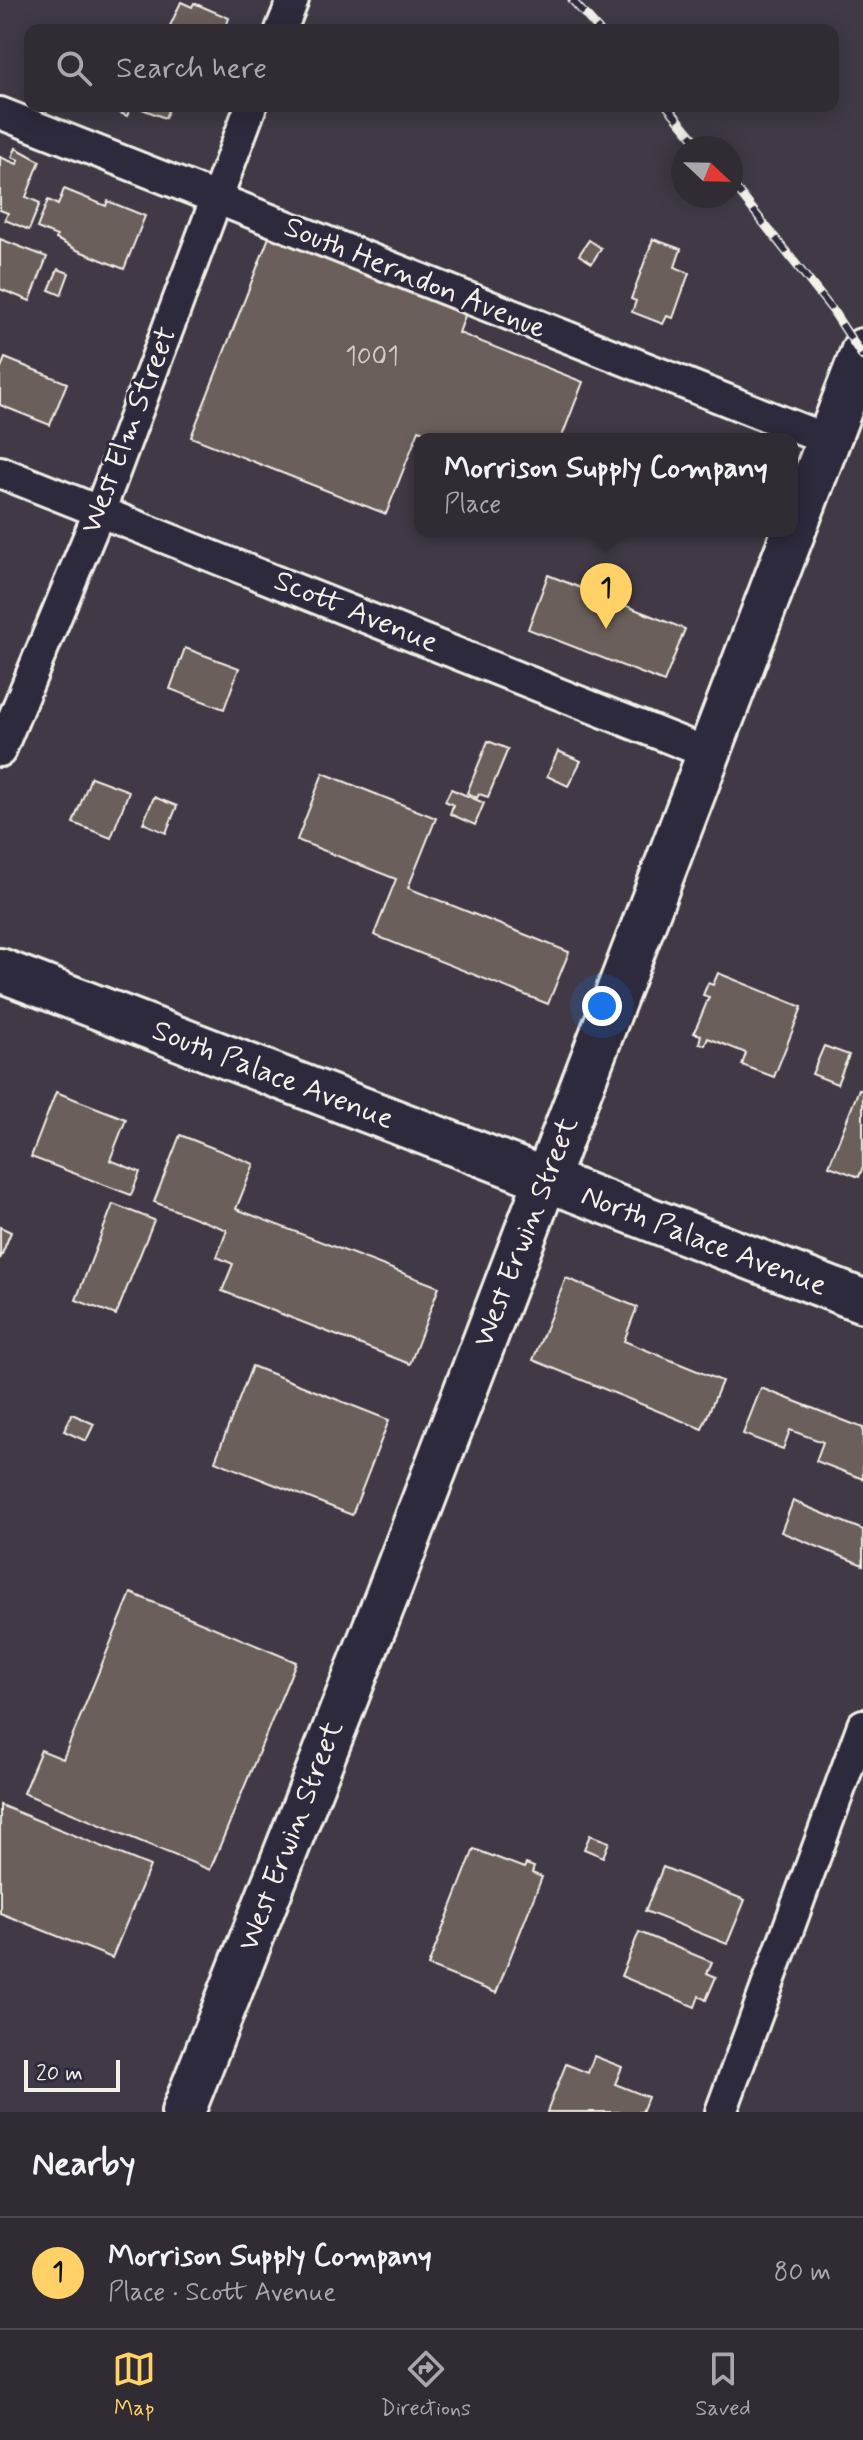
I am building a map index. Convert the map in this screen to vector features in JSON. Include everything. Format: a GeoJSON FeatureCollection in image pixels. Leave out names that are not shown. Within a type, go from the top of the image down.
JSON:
{"type":"FeatureCollection","features":[{"type":"Feature","properties":{"kind":"main road","name":"West Erwin Street"},"geometry":{"type":"LineString","coordinates":[[798,524],[863,350]]}},
{"type":"Feature","properties":{"kind":"main road","name":"West Erwin Street"},"geometry":{"type":"LineString","coordinates":[[183,2112],[390,1588],[793,537]]}},
{"type":"Feature","properties":{"kind":"main road","name":"South Palace Avenue"},"geometry":{"type":"LineString","coordinates":[[0,970],[546,1181]]}},
{"type":"Feature","properties":{"kind":"main road","name":"North Palace Avenue"},"geometry":{"type":"LineString","coordinates":[[546,1181],[863,1301]]}},
{"type":"Feature","properties":{"kind":"street"},"geometry":{"type":"LineString","coordinates":[[283,24],[293,0]]}},
{"type":"Feature","properties":{"kind":"street","name":"West Elm Street"},"geometry":{"type":"LineString","coordinates":[[0,751],[100,510],[249,112]]}},
{"type":"Feature","properties":{"kind":"street","name":"South Herndon Avenue"},"geometry":{"type":"LineString","coordinates":[[0,113],[830,441]]}},
{"type":"Feature","properties":{"kind":"street","name":"Scott Avenue"},"geometry":{"type":"LineString","coordinates":[[0,472],[710,754]]}},
{"type":"Feature","properties":{"kind":"street"},"geometry":{"type":"LineString","coordinates":[[721,2112],[863,1725]]}},
{"type":"Feature","properties":{"kind":"building"},"geometry":{"type":"Polygon","coordinates":[[[181,2],[192,7],[194,3],[229,18],[227,24],[171,24],[181,2]]]}},
{"type":"Feature","properties":{"kind":"building"},"geometry":{"type":"Polygon","coordinates":[[[150,112],[168,112],[165,118],[150,112]]]}},
{"type":"Feature","properties":{"kind":"building"},"geometry":{"type":"Polygon","coordinates":[[[16,148],[40,161],[26,197],[40,203],[29,230],[5,220],[8,213],[0,210],[0,157],[17,164],[19,160],[12,157],[16,148]]]}},
{"type":"Feature","properties":{"kind":"building"},"geometry":{"type":"Polygon","coordinates":[[[64,189],[106,206],[108,201],[145,216],[124,269],[77,250],[56,239],[57,236],[37,228],[48,200],[58,205],[64,189]]]}},
{"type":"Feature","properties":{"kind":"building"},"geometry":{"type":"Polygon","coordinates":[[[271,232],[467,310],[459,333],[583,382],[563,433],[426,433],[419,430],[414,433],[414,443],[386,514],[191,437],[271,232]]]}},
{"type":"Feature","properties":{"kind":"building"},"geometry":{"type":"Polygon","coordinates":[[[0,239],[47,257],[30,301],[0,289],[0,239]]]}},
{"type":"Feature","properties":{"kind":"building"},"geometry":{"type":"Polygon","coordinates":[[[653,239],[681,249],[675,267],[689,273],[673,318],[667,316],[663,324],[632,312],[636,301],[631,299],[653,239]]]}},
{"type":"Feature","properties":{"kind":"building"},"geometry":{"type":"Polygon","coordinates":[[[589,240],[601,248],[592,263],[579,255],[589,240]]]}},
{"type":"Feature","properties":{"kind":"building"},"geometry":{"type":"Polygon","coordinates":[[[58,269],[69,273],[61,295],[49,290],[58,269]]]}},
{"type":"Feature","properties":{"kind":"building"},"geometry":{"type":"Polygon","coordinates":[[[5,358],[67,383],[50,425],[0,405],[0,370],[5,358]]]}},
{"type":"Feature","properties":{"kind":"building"},"geometry":{"type":"Polygon","coordinates":[[[548,575],[685,629],[664,682],[528,629],[548,575]]]}},
{"type":"Feature","properties":{"kind":"building"},"geometry":{"type":"Polygon","coordinates":[[[185,648],[239,668],[224,709],[170,689],[185,648]]]}},
{"type":"Feature","properties":{"kind":"building"},"geometry":{"type":"Polygon","coordinates":[[[488,741],[508,749],[488,797],[479,794],[477,798],[467,793],[488,741]]]}},
{"type":"Feature","properties":{"kind":"building"},"geometry":{"type":"Polygon","coordinates":[[[558,751],[581,761],[568,786],[547,776],[558,751]]]}},
{"type":"Feature","properties":{"kind":"building"},"geometry":{"type":"Polygon","coordinates":[[[323,773],[436,818],[408,888],[569,952],[548,1004],[374,935],[396,879],[297,840],[323,773]]]}},
{"type":"Feature","properties":{"kind":"building"},"geometry":{"type":"Polygon","coordinates":[[[91,777],[129,791],[111,838],[73,823],[91,777]]]}},
{"type":"Feature","properties":{"kind":"building"},"geometry":{"type":"Polygon","coordinates":[[[451,789],[484,803],[475,825],[450,814],[453,805],[445,801],[451,789]]]}},
{"type":"Feature","properties":{"kind":"building"},"geometry":{"type":"Polygon","coordinates":[[[154,797],[177,806],[166,833],[143,823],[154,797]]]}},
{"type":"Feature","properties":{"kind":"building"},"geometry":{"type":"Polygon","coordinates":[[[718,973],[802,1007],[774,1077],[742,1065],[746,1053],[708,1038],[705,1045],[699,1043],[701,1035],[694,1033],[709,997],[703,995],[708,983],[713,985],[718,973]]]}},
{"type":"Feature","properties":{"kind":"building"},"geometry":{"type":"Polygon","coordinates":[[[824,1046],[849,1055],[837,1084],[812,1074],[824,1046]]]}},
{"type":"Feature","properties":{"kind":"building"},"geometry":{"type":"Polygon","coordinates":[[[859,1089],[863,1091],[863,1166],[859,1177],[829,1166],[859,1089]]]}},
{"type":"Feature","properties":{"kind":"building"},"geometry":{"type":"Polygon","coordinates":[[[56,1092],[126,1119],[110,1160],[140,1172],[131,1195],[31,1157],[56,1092]]]}},
{"type":"Feature","properties":{"kind":"building"},"geometry":{"type":"Polygon","coordinates":[[[180,1135],[254,1164],[236,1209],[439,1287],[410,1364],[222,1291],[233,1264],[217,1257],[227,1230],[154,1202],[180,1135]]]}},
{"type":"Feature","properties":{"kind":"building"},"geometry":{"type":"Polygon","coordinates":[[[113,1204],[154,1220],[116,1315],[76,1300],[113,1204]]]}},
{"type":"Feature","properties":{"kind":"building"},"geometry":{"type":"Polygon","coordinates":[[[0,1227],[11,1232],[0,1259],[0,1227]]]}},
{"type":"Feature","properties":{"kind":"building"},"geometry":{"type":"Polygon","coordinates":[[[566,1278],[637,1307],[624,1341],[722,1381],[702,1429],[533,1360],[566,1278]]]}},
{"type":"Feature","properties":{"kind":"building"},"geometry":{"type":"Polygon","coordinates":[[[252,1366],[389,1420],[352,1515],[215,1461],[252,1366]]]}},
{"type":"Feature","properties":{"kind":"building"},"geometry":{"type":"Polygon","coordinates":[[[761,1388],[863,1428],[863,1479],[816,1461],[823,1442],[790,1430],[783,1449],[743,1434],[761,1388]]]}},
{"type":"Feature","properties":{"kind":"building"},"geometry":{"type":"Polygon","coordinates":[[[72,1414],[94,1424],[86,1441],[64,1431],[72,1414]]]}},
{"type":"Feature","properties":{"kind":"building"},"geometry":{"type":"Polygon","coordinates":[[[793,1501],[863,1530],[863,1565],[781,1532],[793,1501]]]}},
{"type":"Feature","properties":{"kind":"building"},"geometry":{"type":"Polygon","coordinates":[[[131,1593],[296,1662],[210,1870],[23,1793],[41,1750],[63,1759],[131,1593]]]}},
{"type":"Feature","properties":{"kind":"building"},"geometry":{"type":"Polygon","coordinates":[[[0,1805],[150,1866],[112,1958],[0,1913],[0,1805]]]}},
{"type":"Feature","properties":{"kind":"building"},"geometry":{"type":"Polygon","coordinates":[[[590,1835],[609,1842],[603,1857],[584,1849],[590,1835]]]}},
{"type":"Feature","properties":{"kind":"building"},"geometry":{"type":"Polygon","coordinates":[[[474,1849],[524,1868],[526,1864],[534,1867],[532,1873],[542,1877],[496,1993],[428,1966],[474,1849]]]}},
{"type":"Feature","properties":{"kind":"building"},"geometry":{"type":"Polygon","coordinates":[[[663,1867],[745,1900],[727,1944],[645,1911],[663,1867]]]}},
{"type":"Feature","properties":{"kind":"building"},"geometry":{"type":"Polygon","coordinates":[[[639,1932],[712,1962],[707,1973],[716,1977],[706,2000],[699,1996],[695,2007],[621,1976],[639,1932]]]}},
{"type":"Feature","properties":{"kind":"building"},"geometry":{"type":"Polygon","coordinates":[[[594,2056],[622,2067],[615,2084],[648,2097],[642,2112],[547,2112],[566,2064],[588,2073],[594,2056]]]}},
{"type":"Feature","properties":{"kind":"railway"},"geometry":{"type":"LineString","coordinates":[[572,0],[594,24]]}},
{"type":"Feature","properties":{"kind":"railway"},"geometry":{"type":"LineString","coordinates":[[672,112],[692,136]]}},
{"type":"Feature","properties":{"kind":"railway"},"geometry":{"type":"LineString","coordinates":[[743,197],[833,311],[863,357]]}},
{"type":"Feature","properties":{"kind":"place","name":"Morrison Supply Company"},"geometry":{"type":"Point","coordinates":[606,629]}}]}
